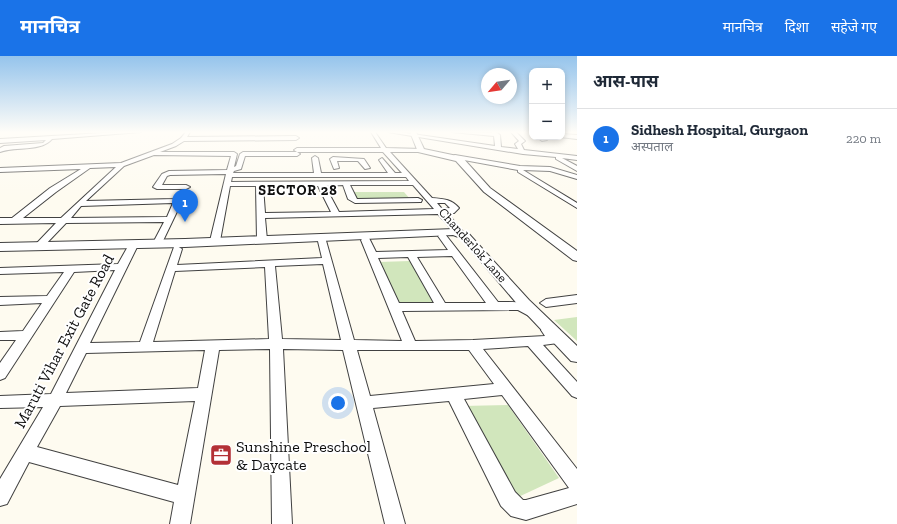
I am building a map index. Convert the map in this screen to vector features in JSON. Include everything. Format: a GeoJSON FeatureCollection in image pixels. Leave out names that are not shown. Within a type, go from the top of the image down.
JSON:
{"type":"FeatureCollection","features":[{"type":"Feature","properties":{"kind":"street"},"geometry":{"type":"LineString","coordinates":[[0,170],[122,165],[150,154],[234,154],[215,241]]}},
{"type":"Feature","properties":{"kind":"street"},"geometry":{"type":"LineString","coordinates":[[230,172],[239,168],[243,154],[297,157],[331,154]]}},
{"type":"Feature","properties":{"kind":"street"},"geometry":{"type":"LineString","coordinates":[[297,154],[298,175]]}},
{"type":"Feature","properties":{"kind":"street","name":"Chanderlok Lane"},"geometry":{"type":"LineString","coordinates":[[388,154],[529,307],[577,356]]}},
{"type":"Feature","properties":{"kind":"street"},"geometry":{"type":"LineString","coordinates":[[440,154],[520,168],[559,171],[577,170]]}},
{"type":"Feature","properties":{"kind":"street"},"geometry":{"type":"LineString","coordinates":[[542,154],[577,158]]}},
{"type":"Feature","properties":{"kind":"street"},"geometry":{"type":"LineString","coordinates":[[554,155],[577,170]]}},
{"type":"Feature","properties":{"kind":"street"},"geometry":{"type":"LineString","coordinates":[[455,157],[493,195],[577,257]]}},
{"type":"Feature","properties":{"kind":"street"},"geometry":{"type":"LineString","coordinates":[[315,158],[317,172]]}},
{"type":"Feature","properties":{"kind":"street"},"geometry":{"type":"LineString","coordinates":[[382,160],[393,175]]}},
{"type":"Feature","properties":{"kind":"street"},"geometry":{"type":"LineString","coordinates":[[40,245],[62,220],[122,165]]}},
{"type":"Feature","properties":{"kind":"street"},"geometry":{"type":"LineString","coordinates":[[14,221],[53,190],[89,166]]}},
{"type":"Feature","properties":{"kind":"street"},"geometry":{"type":"LineString","coordinates":[[186,187],[156,187],[166,174],[230,172],[298,175],[336,168],[388,168]]}},
{"type":"Feature","properties":{"kind":"street"},"geometry":{"type":"LineString","coordinates":[[520,171],[577,206]]}},
{"type":"Feature","properties":{"kind":"street"},"geometry":{"type":"LineString","coordinates":[[559,171],[577,177]]}},
{"type":"Feature","properties":{"kind":"street"},"geometry":{"type":"LineString","coordinates":[[317,172],[408,175]]}},
{"type":"Feature","properties":{"kind":"street"},"geometry":{"type":"LineString","coordinates":[[158,243],[192,173]]}},
{"type":"Feature","properties":{"kind":"street"},"geometry":{"type":"LineString","coordinates":[[346,183],[352,199],[355,201],[418,200]]}},
{"type":"Feature","properties":{"kind":"street"},"geometry":{"type":"LineString","coordinates":[[228,184],[414,183]]}},
{"type":"Feature","properties":{"kind":"street"},"geometry":{"type":"LineString","coordinates":[[259,184],[262,240]]}},
{"type":"Feature","properties":{"kind":"street"},"geometry":{"type":"LineString","coordinates":[[321,184],[336,214]]}},
{"type":"Feature","properties":{"kind":"street"},"geometry":{"type":"LineString","coordinates":[[260,216],[451,211],[455,208],[447,201],[432,200]]}},
{"type":"Feature","properties":{"kind":"street"},"geometry":{"type":"LineString","coordinates":[[79,204],[178,201]]}},
{"type":"Feature","properties":{"kind":"street"},"geometry":{"type":"LineString","coordinates":[[0,221],[169,219]]}},
{"type":"Feature","properties":{"kind":"street"},"geometry":{"type":"LineString","coordinates":[[0,247],[460,233]]}},
{"type":"Feature","properties":{"kind":"street"},"geometry":{"type":"LineString","coordinates":[[442,236],[495,306]]}},
{"type":"Feature","properties":{"kind":"street"},"geometry":{"type":"LineString","coordinates":[[321,237],[395,524]]}},
{"type":"Feature","properties":{"kind":"street"},"geometry":{"type":"LineString","coordinates":[[366,240],[411,346]]}},
{"type":"Feature","properties":{"kind":"street","name":"Maruti Vihar Exit Gate Road"},"geometry":{"type":"LineString","coordinates":[[0,497],[24,452],[55,400],[134,243]]}},
{"type":"Feature","properties":{"kind":"street"},"geometry":{"type":"LineString","coordinates":[[145,347],[177,249]]}},
{"type":"Feature","properties":{"kind":"street"},"geometry":{"type":"LineString","coordinates":[[372,255],[455,253]]}},
{"type":"Feature","properties":{"kind":"street"},"geometry":{"type":"LineString","coordinates":[[411,254],[441,306]]}},
{"type":"Feature","properties":{"kind":"street"},"geometry":{"type":"LineString","coordinates":[[172,268],[328,261]]}},
{"type":"Feature","properties":{"kind":"street"},"geometry":{"type":"LineString","coordinates":[[270,263],[276,344],[282,524]]}},
{"type":"Feature","properties":{"kind":"street"},"geometry":{"type":"LineString","coordinates":[[0,271],[122,267]]}},
{"type":"Feature","properties":{"kind":"street"},"geometry":{"type":"LineString","coordinates":[[0,374],[28,335],[71,269]]}},
{"type":"Feature","properties":{"kind":"street"},"geometry":{"type":"LineString","coordinates":[[0,301],[52,299]]}},
{"type":"Feature","properties":{"kind":"street"},"geometry":{"type":"LineString","coordinates":[[546,303],[577,299]]}},
{"type":"Feature","properties":{"kind":"street"},"geometry":{"type":"LineString","coordinates":[[81,348],[276,344],[411,346],[473,345],[554,340],[553,336],[527,309],[519,306],[394,307]]}},
{"type":"Feature","properties":{"kind":"street"},"geometry":{"type":"LineString","coordinates":[[0,336],[28,335]]}},
{"type":"Feature","properties":{"kind":"street"},"geometry":{"type":"LineString","coordinates":[[532,342],[577,392]]}},
{"type":"Feature","properties":{"kind":"street"},"geometry":{"type":"LineString","coordinates":[[180,524],[213,345]]}},
{"type":"Feature","properties":{"kind":"street"},"geometry":{"type":"LineString","coordinates":[[473,345],[577,484]]}},
{"type":"Feature","properties":{"kind":"street"},"geometry":{"type":"LineString","coordinates":[[363,403],[506,389]]}},
{"type":"Feature","properties":{"kind":"street"},"geometry":{"type":"LineString","coordinates":[[0,402],[205,394]]}},
{"type":"Feature","properties":{"kind":"street"},"geometry":{"type":"LineString","coordinates":[[453,394],[508,499],[518,509],[526,510],[577,495]]}},
{"type":"Feature","properties":{"kind":"street"},"geometry":{"type":"LineString","coordinates":[[24,452],[186,496]]}},
{"type":"Feature","properties":{"kind":"green space"},"geometry":{"type":"Polygon","coordinates":[[[353,192],[404,192],[410,199],[356,200],[353,192]]]}},
{"type":"Feature","properties":{"kind":"green space"},"geometry":{"type":"Polygon","coordinates":[[[410,261],[435,305],[398,305],[379,262],[410,261]]]}},
{"type":"Feature","properties":{"kind":"green space"},"geometry":{"type":"Polygon","coordinates":[[[577,317],[577,341],[554,320],[577,317]]]}},
{"type":"Feature","properties":{"kind":"green space"},"geometry":{"type":"Polygon","coordinates":[[[508,405],[559,478],[514,499],[462,406],[508,405]]]}},
{"type":"Feature","properties":{"kind":"place","name":"Sidhesh Hospital, Gurgaon"},"geometry":{"type":"Point","coordinates":[185,222]}},
{"type":"Feature","properties":{"kind":"place","name":"Sunshine Preschool & Daycate"},"geometry":{"type":"Point","coordinates":[221,455]}},
{"type":"Feature","properties":{"kind":"district","name":"SECTOR 28"},"geometry":{"type":"Point","coordinates":[298,190]}}]}
